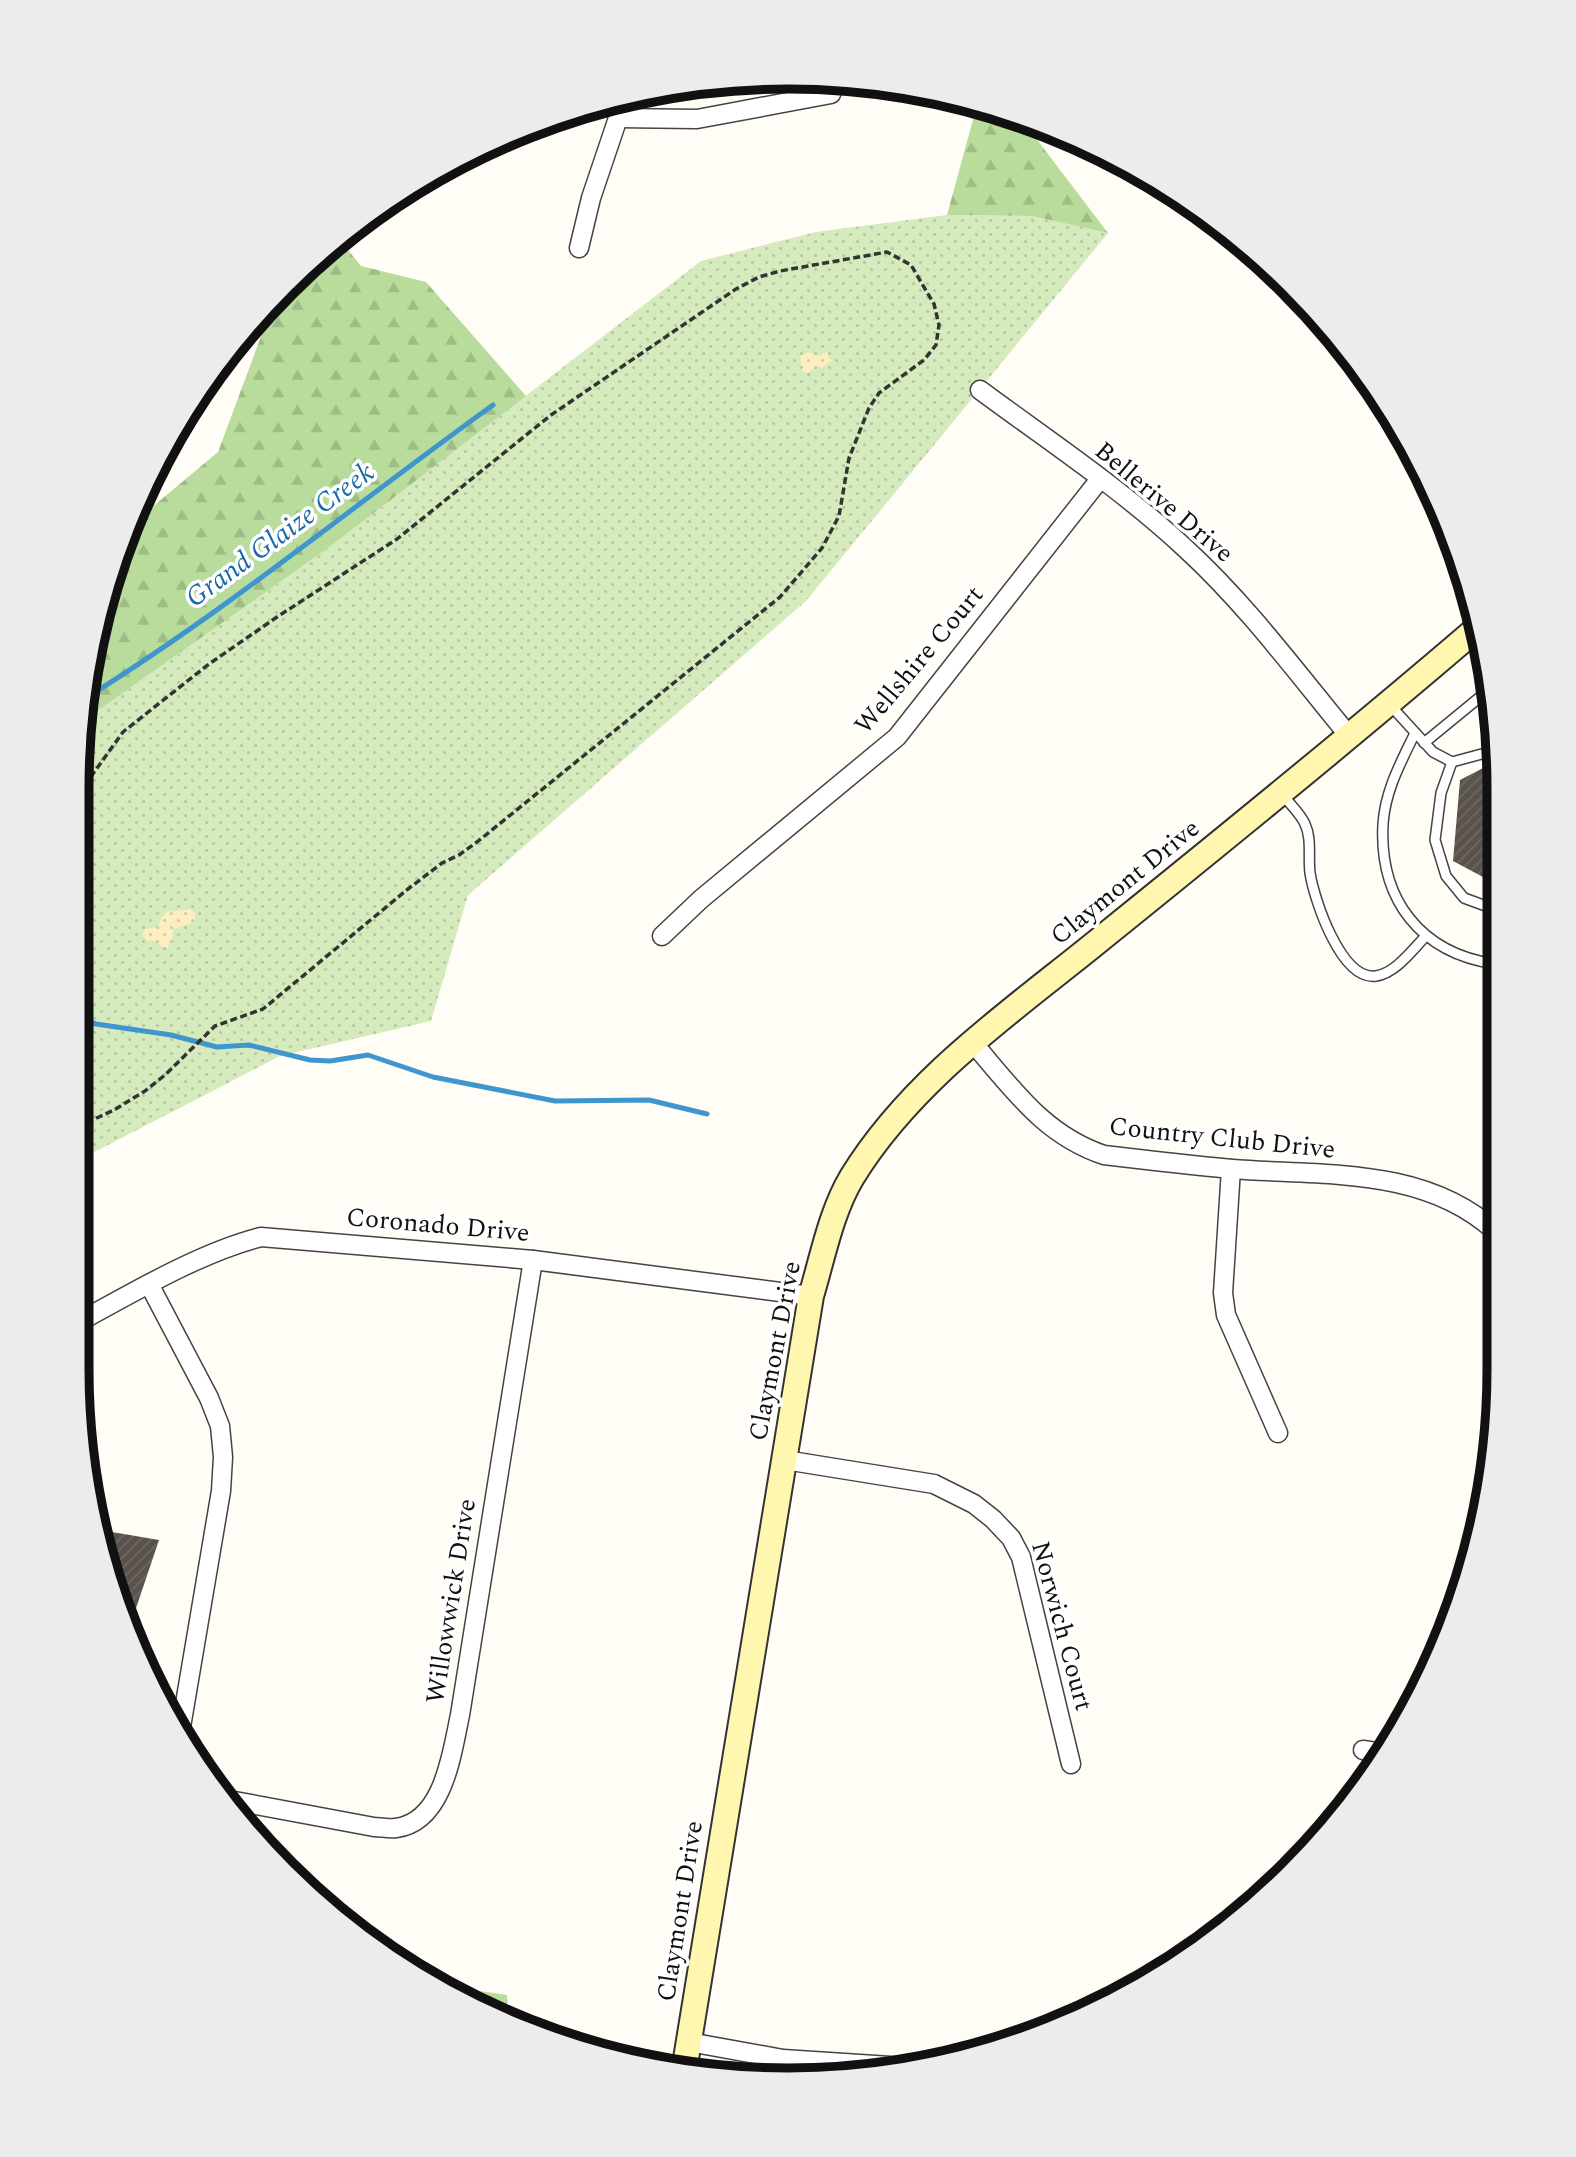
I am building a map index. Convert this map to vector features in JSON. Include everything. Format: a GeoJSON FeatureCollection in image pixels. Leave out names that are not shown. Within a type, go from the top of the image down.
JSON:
{"type":"FeatureCollection","features":[{"type":"Feature","properties":{"kind":"street"},"geometry":{"type":"LineString","coordinates":[[618,118],[696,119],[831,94]]}},
{"type":"Feature","properties":{"kind":"street"},"geometry":{"type":"LineString","coordinates":[[579,248],[595,185],[618,118],[618,111]]}},
{"type":"Feature","properties":{"kind":"street","name":"Bellerive Drive"},"geometry":{"type":"LineString","coordinates":[[980,390],[1100,479],[1184,547],[1219,581],[1350,737]]}},
{"type":"Feature","properties":{"kind":"street","name":"Wellshire Court"},"geometry":{"type":"LineString","coordinates":[[662,936],[701,899],[897,737],[1100,479]]}},
{"type":"Feature","properties":{"kind":"street","name":"Claymont Drive"},"geometry":{"type":"LineString","coordinates":[[686,2060],[811,1296],[840,1199],[854,1174],[905,1105],[973,1043],[1350,737],[1469,634]]}},
{"type":"Feature","properties":{"kind":"street","name":"Country Club Drive"},"geometry":{"type":"LineString","coordinates":[[973,1043],[1041,1120],[1061,1136],[1085,1149],[1104,1155],[1231,1169],[1367,1177],[1400,1183],[1452,1200],[1487,1224]]}},
{"type":"Feature","properties":{"kind":"street"},"geometry":{"type":"LineString","coordinates":[[1231,1169],[1223,1293],[1226,1315],[1278,1433]]}},
{"type":"Feature","properties":{"kind":"street","name":"Coronado Drive"},"geometry":{"type":"LineString","coordinates":[[89,1316],[149,1284],[239,1243],[261,1237],[533,1260],[811,1296]]}},
{"type":"Feature","properties":{"kind":"street","name":"Willowwick Drive"},"geometry":{"type":"LineString","coordinates":[[241,1802],[374,1827],[396,1828],[412,1823],[439,1794],[447,1774],[460,1715],[533,1260]]}},
{"type":"Feature","properties":{"kind":"street"},"geometry":{"type":"LineString","coordinates":[[149,1284],[209,1398],[220,1426],[223,1457],[221,1491],[183,1717]]}},
{"type":"Feature","properties":{"kind":"street","name":"Norwich Court"},"geometry":{"type":"LineString","coordinates":[[785,1460],[934,1484],[974,1504],[1011,1538],[1021,1557],[1071,1764]]}},
{"type":"Feature","properties":{"kind":"street"},"geometry":{"type":"LineString","coordinates":[[1363,1750],[1372,1751]]}},
{"type":"Feature","properties":{"kind":"street"},"geometry":{"type":"LineString","coordinates":[[689,2042],[783,2059],[858,2064]]}},
{"type":"Feature","properties":{"kind":"lane"},"geometry":{"type":"LineString","coordinates":[[1424,743],[1481,696]]}},
{"type":"Feature","properties":{"kind":"lane"},"geometry":{"type":"LineString","coordinates":[[1389,704],[1433,752],[1452,762],[1486,754]]}},
{"type":"Feature","properties":{"kind":"lane"},"geometry":{"type":"LineString","coordinates":[[1415,733],[1393,778],[1383,822],[1385,855],[1396,898],[1414,925],[1434,943],[1474,961],[1487,963]]}},
{"type":"Feature","properties":{"kind":"lane"},"geometry":{"type":"LineString","coordinates":[[1452,762],[1441,793],[1436,840],[1446,876],[1464,898],[1487,906]]}},
{"type":"Feature","properties":{"kind":"lane"},"geometry":{"type":"LineString","coordinates":[[1281,793],[1305,824],[1314,891],[1325,925],[1345,959],[1361,973],[1374,976],[1391,970],[1426,936]]}},
{"type":"Feature","properties":{"kind":"path"},"geometry":{"type":"LineString","coordinates":[[89,779],[123,732],[192,678],[277,617],[397,539],[551,415],[736,289],[759,277],[780,271],[887,252],[911,265],[922,282],[934,304],[939,325],[936,345],[924,360],[879,393],[869,408],[849,458],[839,516],[822,548],[780,597],[477,842],[442,863],[408,889],[263,1009],[215,1026],[145,1091],[89,1121]]}},
{"type":"Feature","properties":{"kind":"green space"},"geometry":{"type":"Polygon","coordinates":[[[974,115],[1032,133],[1108,233],[1032,216],[947,215],[974,115]]]}},
{"type":"Feature","properties":{"kind":"green space"},"geometry":{"type":"Polygon","coordinates":[[[947,215],[1032,216],[1108,233],[806,601],[468,895],[431,1021],[280,1056],[89,1155],[89,788],[94,714],[327,549],[701,261],[816,232],[947,215]]]}},
{"type":"Feature","properties":{"kind":"green space"},"geometry":{"type":"Polygon","coordinates":[[[346,248],[361,266],[426,282],[526,396],[327,549],[94,714],[113,607],[126,563],[146,512],[218,452],[266,324],[294,294],[346,248]]]}},
{"type":"Feature","properties":{"kind":"green space"},"geometry":{"type":"Polygon","coordinates":[[[466,1989],[507,1995],[508,2009],[466,1989]]]}},
{"type":"Feature","properties":{"kind":"sand"},"geometry":{"type":"Polygon","coordinates":[[[808,352],[818,356],[827,352],[832,361],[808,373],[802,371],[800,356],[808,352]]]}},
{"type":"Feature","properties":{"kind":"sand"},"geometry":{"type":"Polygon","coordinates":[[[190,909],[195,913],[195,920],[173,929],[172,941],[167,948],[156,941],[146,940],[142,935],[145,929],[158,927],[167,912],[190,909]]]}},
{"type":"Feature","properties":{"kind":"building"},"geometry":{"type":"Polygon","coordinates":[[[1486,766],[1487,875],[1483,877],[1453,861],[1460,780],[1486,766]]]}},
{"type":"Feature","properties":{"kind":"building"},"geometry":{"type":"Polygon","coordinates":[[[112,1532],[159,1540],[134,1615],[126,1594],[111,1540],[112,1532]]]}},
{"type":"Feature","properties":{"kind":"waterway","name":"Grand Glaize Creek"},"geometry":{"type":"LineString","coordinates":[[96,691],[243,591],[493,405]]}},
{"type":"Feature","properties":{"kind":"waterway"},"geometry":{"type":"LineString","coordinates":[[89,1022],[171,1035],[217,1047],[249,1045],[310,1060],[330,1061],[368,1055],[433,1077],[555,1101],[649,1100],[707,1114]]}}]}
